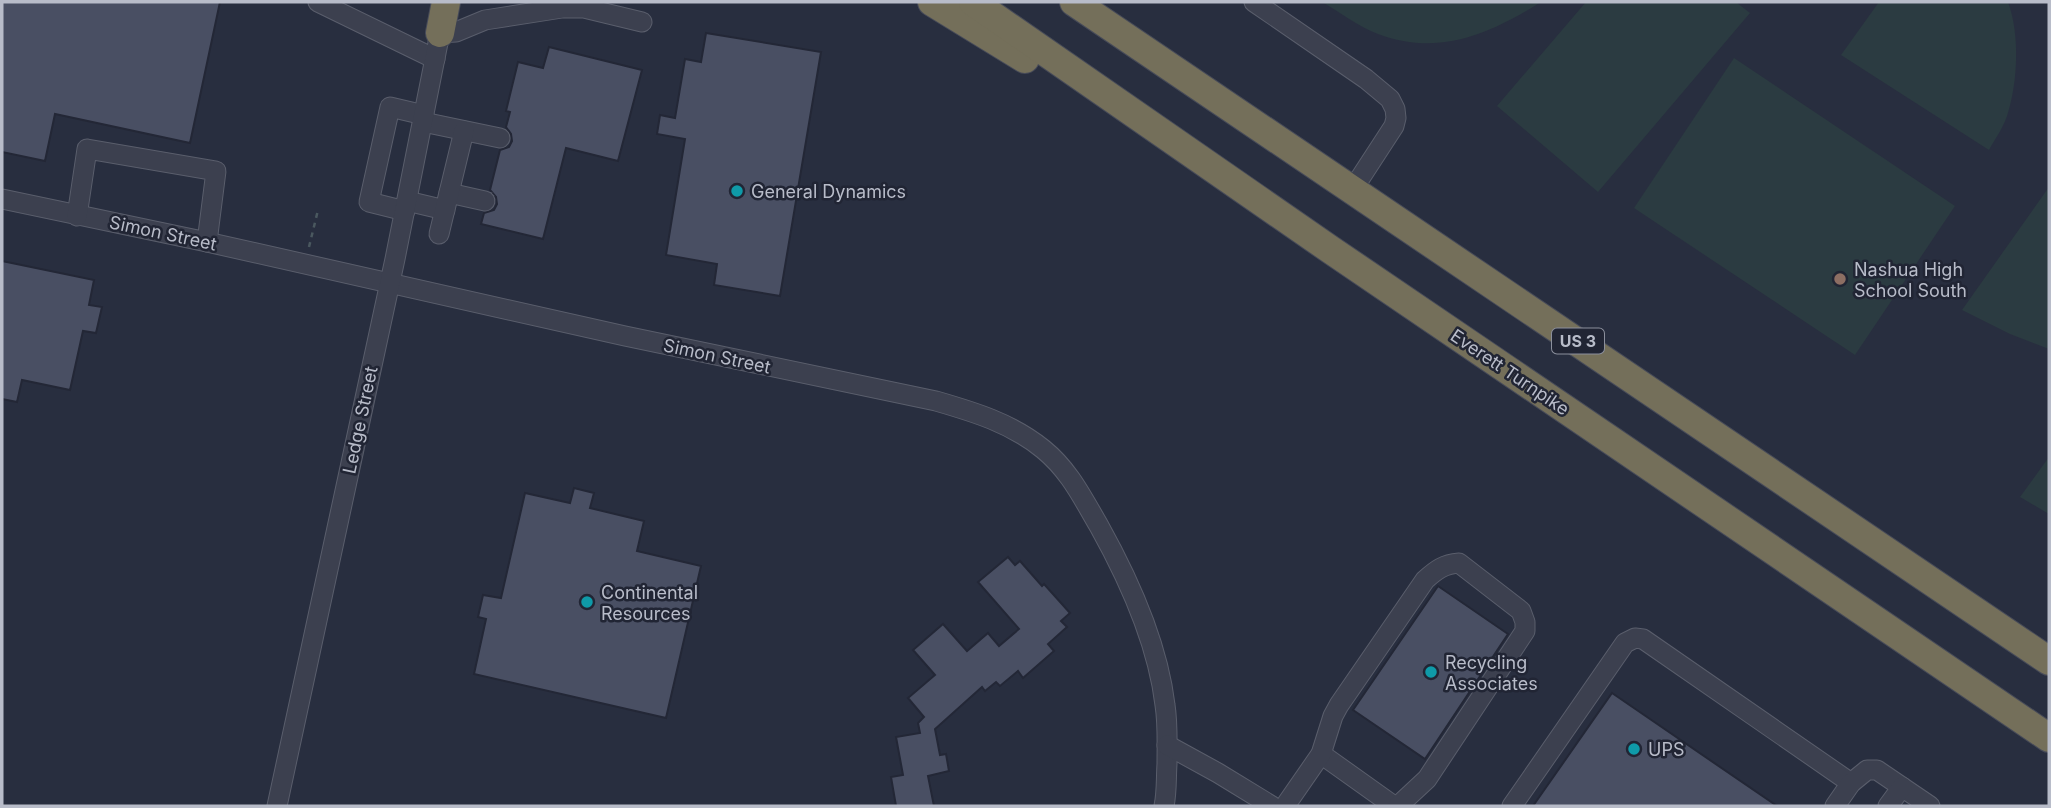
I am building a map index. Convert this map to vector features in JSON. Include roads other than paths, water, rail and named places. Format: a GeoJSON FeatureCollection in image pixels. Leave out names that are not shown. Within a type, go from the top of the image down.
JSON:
{"type":"FeatureCollection","features":[{"type":"Feature","properties":{"kind":"highway"},"geometry":{"type":"LineString","coordinates":[[438,46],[446,2]]}},
{"type":"Feature","properties":{"kind":"highway"},"geometry":{"type":"LineString","coordinates":[[932,2],[1331,250]]}},
{"type":"Feature","properties":{"kind":"highway","name":"Everett Turnpike"},"geometry":{"type":"LineString","coordinates":[[972,2],[1331,250],[2049,738]]}},
{"type":"Feature","properties":{"kind":"highway","name":"US 3"},"geometry":{"type":"LineString","coordinates":[[1074,2],[2049,661]]}},
{"type":"Feature","properties":{"kind":"street"},"geometry":{"type":"LineString","coordinates":[[318,2],[438,46],[456,32],[485,20],[562,8],[584,8],[642,22]]}},
{"type":"Feature","properties":{"kind":"street"},"geometry":{"type":"LineString","coordinates":[[1254,2],[1366,79],[1392,102],[1396,113],[1394,126],[1353,189]]}},
{"type":"Feature","properties":{"kind":"street","name":"Ledge Street"},"geometry":{"type":"LineString","coordinates":[[277,806],[390,283],[438,46]]}},
{"type":"Feature","properties":{"kind":"street"},"geometry":{"type":"LineString","coordinates":[[485,201],[447,201],[406,206],[369,202],[390,107],[464,131],[500,138]]}},
{"type":"Feature","properties":{"kind":"street"},"geometry":{"type":"LineString","coordinates":[[439,234],[464,131]]}},
{"type":"Feature","properties":{"kind":"street"},"geometry":{"type":"LineString","coordinates":[[77,216],[87,149],[216,171],[207,242]]}},
{"type":"Feature","properties":{"kind":"street","name":"Simon Street"},"geometry":{"type":"LineString","coordinates":[[2,200],[936,401],[1010,426],[1043,449],[1072,478],[1121,567],[1150,641],[1160,676],[1167,745],[1164,806]]}},
{"type":"Feature","properties":{"kind":"street"},"geometry":{"type":"LineString","coordinates":[[1285,806],[1321,754],[1333,716],[1426,579],[1438,569],[1459,563],[1521,611],[1525,631],[1427,779],[1396,806],[1321,754]]}},
{"type":"Feature","properties":{"kind":"street"},"geometry":{"type":"LineString","coordinates":[[1512,806],[1625,643],[1635,638],[1643,639],[1851,783]]}},
{"type":"Feature","properties":{"kind":"street"},"geometry":{"type":"LineString","coordinates":[[1167,745],[1272,806]]}},
{"type":"Feature","properties":{"kind":"street"},"geometry":{"type":"LineString","coordinates":[[1835,806],[1851,783],[1867,770],[1877,770],[1930,806]]}},
{"type":"Feature","properties":{"kind":"street"},"geometry":{"type":"LineString","coordinates":[[1888,806],[1902,787]]}},
{"type":"Feature","properties":{"kind":"place","name":"General Dynamics"},"geometry":{"type":"Point","coordinates":[737,191]}},
{"type":"Feature","properties":{"kind":"place","name":"Nashua High School South"},"geometry":{"type":"Point","coordinates":[1840,279]}},
{"type":"Feature","properties":{"kind":"place","name":"Continental Resources"},"geometry":{"type":"Point","coordinates":[587,602]}},
{"type":"Feature","properties":{"kind":"place","name":"Recycling Associates"},"geometry":{"type":"Point","coordinates":[1431,672]}},
{"type":"Feature","properties":{"kind":"place","name":"UPS"},"geometry":{"type":"Point","coordinates":[1634,749]}}]}
